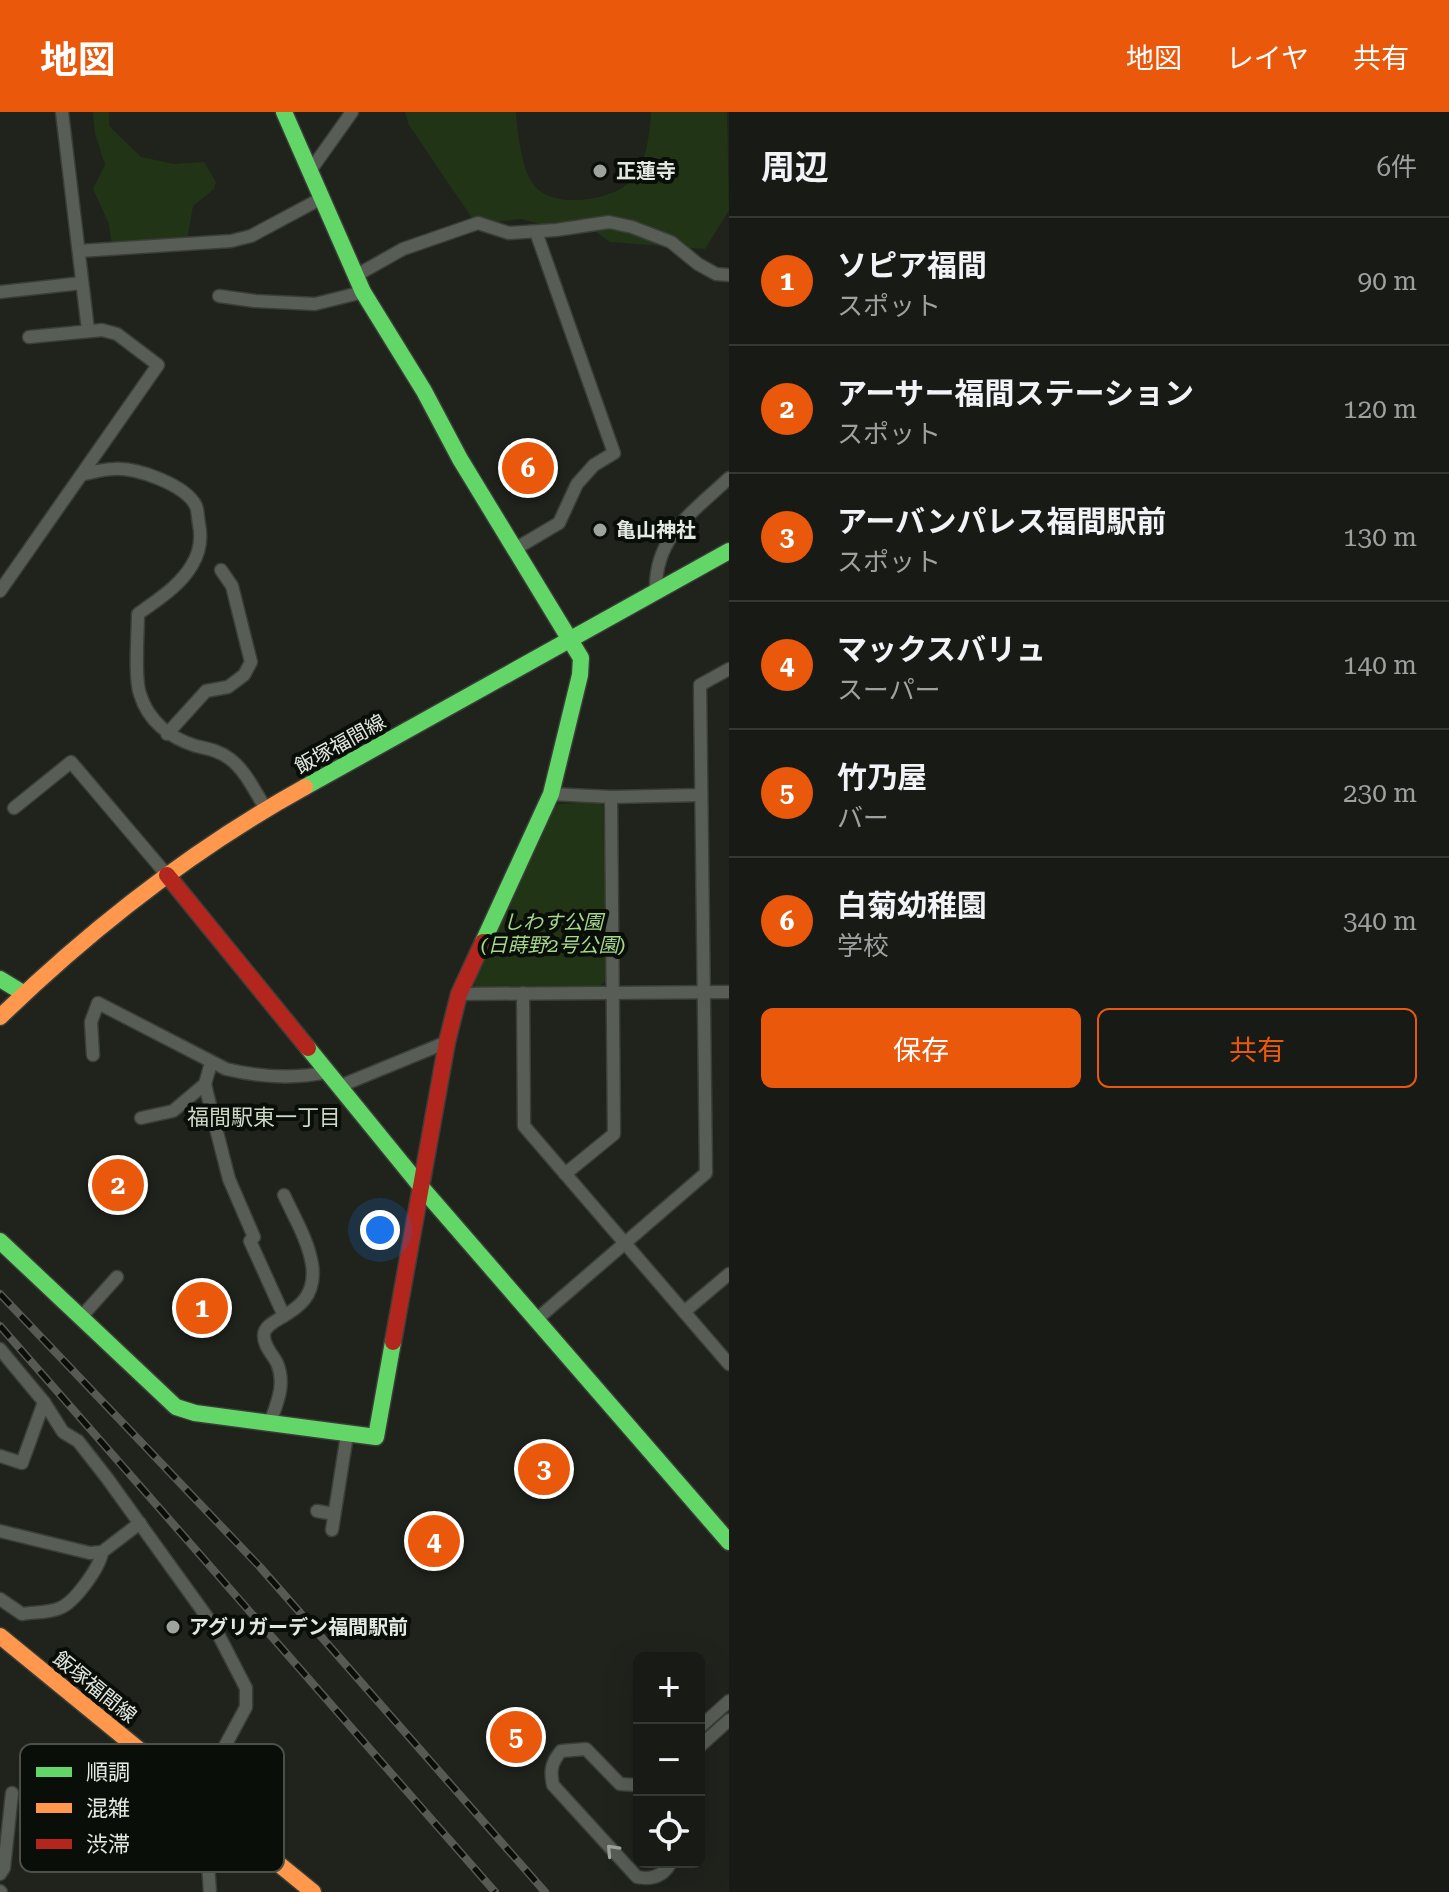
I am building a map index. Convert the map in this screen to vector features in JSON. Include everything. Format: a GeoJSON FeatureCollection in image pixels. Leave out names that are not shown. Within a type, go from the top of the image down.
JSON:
{"type":"FeatureCollection","features":[{"type":"Feature","properties":{"kind":"street"},"geometry":{"type":"LineString","coordinates":[[62,112],[88,330]]}},
{"type":"Feature","properties":{"kind":"street"},"geometry":{"type":"LineString","coordinates":[[0,1241],[176,1407],[195,1413],[376,1437],[447,1042],[459,994],[551,794],[580,675],[581,658],[363,292],[284,112]]}},
{"type":"Feature","properties":{"kind":"street"},"geometry":{"type":"LineString","coordinates":[[310,171],[352,112]]}},
{"type":"Feature","properties":{"kind":"street"},"geometry":{"type":"LineString","coordinates":[[79,251],[231,241],[251,236],[322,198]]}},
{"type":"Feature","properties":{"kind":"street"},"geometry":{"type":"LineString","coordinates":[[355,276],[403,249],[478,223],[509,233],[609,222],[671,242],[698,264],[716,274],[729,275]]}},
{"type":"Feature","properties":{"kind":"street"},"geometry":{"type":"LineString","coordinates":[[515,549],[559,523],[577,484],[594,465],[614,453],[536,232]]}},
{"type":"Feature","properties":{"kind":"street"},"geometry":{"type":"LineString","coordinates":[[0,292],[82,283]]}},
{"type":"Feature","properties":{"kind":"street"},"geometry":{"type":"LineString","coordinates":[[219,296],[315,304],[363,292]]}},
{"type":"Feature","properties":{"kind":"street"},"geometry":{"type":"LineString","coordinates":[[0,591],[158,365],[117,334],[88,330],[29,337]]}},
{"type":"Feature","properties":{"kind":"street"},"geometry":{"type":"LineString","coordinates":[[84,474],[116,468],[137,471],[164,480],[182,491],[196,505],[201,534],[200,550],[191,567],[174,588],[138,614],[139,692],[147,711],[167,734],[192,745],[218,751],[232,760],[266,809]]}},
{"type":"Feature","properties":{"kind":"street"},"geometry":{"type":"LineString","coordinates":[[656,591],[655,569],[670,535],[729,478]]}},
{"type":"Feature","properties":{"kind":"street","name":"飯塚福間線"},"geometry":{"type":"LineString","coordinates":[[0,1017],[23,993],[120,910],[266,809],[729,551]]}},
{"type":"Feature","properties":{"kind":"street"},"geometry":{"type":"LineString","coordinates":[[167,734],[206,691],[228,687],[244,675],[251,662],[232,586],[221,570]]}},
{"type":"Feature","properties":{"kind":"street"},"geometry":{"type":"LineString","coordinates":[[537,1319],[706,1173],[700,685],[729,669]]}},
{"type":"Feature","properties":{"kind":"street"},"geometry":{"type":"LineString","coordinates":[[14,808],[71,762],[422,1188],[729,1542]]}},
{"type":"Feature","properties":{"kind":"street"},"geometry":{"type":"LineString","coordinates":[[551,794],[611,797],[701,795]]}},
{"type":"Feature","properties":{"kind":"street"},"geometry":{"type":"LineString","coordinates":[[565,1174],[614,1134],[611,797]]}},
{"type":"Feature","properties":{"kind":"street"},"geometry":{"type":"LineString","coordinates":[[0,979],[23,993]]}},
{"type":"Feature","properties":{"kind":"street"},"geometry":{"type":"LineString","coordinates":[[459,994],[729,992]]}},
{"type":"Feature","properties":{"kind":"street"},"geometry":{"type":"LineString","coordinates":[[523,993],[524,1126],[729,1364]]}},
{"type":"Feature","properties":{"kind":"street"},"geometry":{"type":"LineString","coordinates":[[93,1055],[91,1022],[98,1003],[211,1063],[244,1073],[304,1077],[328,1072]]}},
{"type":"Feature","properties":{"kind":"street"},"geometry":{"type":"LineString","coordinates":[[340,1086],[447,1042]]}},
{"type":"Feature","properties":{"kind":"street"},"geometry":{"type":"LineString","coordinates":[[211,1063],[205,1084],[229,1179],[254,1237],[250,1241],[284,1316]]}},
{"type":"Feature","properties":{"kind":"street"},"geometry":{"type":"LineString","coordinates":[[141,1118],[173,1111],[205,1084]]}},
{"type":"Feature","properties":{"kind":"street"},"geometry":{"type":"LineString","coordinates":[[270,1423],[282,1387],[279,1366],[263,1338],[269,1325],[300,1307],[310,1285],[313,1268],[308,1247],[284,1195]]}},
{"type":"Feature","properties":{"kind":"street"},"geometry":{"type":"LineString","coordinates":[[684,1312],[729,1274]]}},
{"type":"Feature","properties":{"kind":"street"},"geometry":{"type":"LineString","coordinates":[[82,1316],[117,1277]]}},
{"type":"Feature","properties":{"kind":"street"},"geometry":{"type":"LineString","coordinates":[[0,1349],[44,1402],[63,1432],[78,1441],[215,1628],[246,1688],[246,1707],[230,1744]]}},
{"type":"Feature","properties":{"kind":"street"},"geometry":{"type":"LineString","coordinates":[[0,1456],[22,1463],[44,1402]]}},
{"type":"Feature","properties":{"kind":"street"},"geometry":{"type":"LineString","coordinates":[[332,1530],[347,1435]]}},
{"type":"Feature","properties":{"kind":"street"},"geometry":{"type":"LineString","coordinates":[[317,1511],[334,1514]]}},
{"type":"Feature","properties":{"kind":"street"},"geometry":{"type":"LineString","coordinates":[[0,1531],[90,1553],[102,1552],[140,1523]]}},
{"type":"Feature","properties":{"kind":"street"},"geometry":{"type":"LineString","coordinates":[[0,1599],[22,1614],[61,1608],[86,1583],[101,1560],[102,1552]]}},
{"type":"Feature","properties":{"kind":"street","name":"飯塚福間線"},"geometry":{"type":"LineString","coordinates":[[4,1643],[131,1744]]}},
{"type":"Feature","properties":{"kind":"street"},"geometry":{"type":"LineString","coordinates":[[703,1724],[729,1701]]}},
{"type":"Feature","properties":{"kind":"street"},"geometry":{"type":"LineString","coordinates":[[705,1742],[729,1720]]}},
{"type":"Feature","properties":{"kind":"street"},"geometry":{"type":"LineString","coordinates":[[633,1785],[620,1784],[586,1749],[561,1751],[553,1761],[550,1773],[553,1785],[637,1877],[654,1877],[668,1868]]}},
{"type":"Feature","properties":{"kind":"street"},"geometry":{"type":"LineString","coordinates":[[0,1874],[4,1868],[12,1793]]}},
{"type":"Feature","properties":{"kind":"street","name":"飯塚福間線"},"geometry":{"type":"LineString","coordinates":[[284,1868],[313,1892]]}},
{"type":"Feature","properties":{"kind":"street"},"geometry":{"type":"LineString","coordinates":[[209,1872],[210,1892]]}},
{"type":"Feature","properties":{"kind":"green space"},"geometry":{"type":"Polygon","coordinates":[[[93,112],[109,112],[109,126],[141,157],[174,164],[204,162],[216,182],[214,189],[193,206],[187,240],[112,245],[109,224],[93,189],[105,165],[95,133],[93,112]]]}},
{"type":"Feature","properties":{"kind":"green space"},"geometry":{"type":"Polygon","coordinates":[[[405,112],[516,112],[523,160],[533,184],[553,197],[581,200],[621,189],[635,176],[646,149],[651,112],[727,112],[729,210],[705,249],[610,242],[578,219],[549,226],[521,219],[476,224],[409,125],[405,112]]]}},
{"type":"Feature","properties":{"kind":"green space","name":"しわす公園 (日蒔野2号公園)"},"geometry":{"type":"Polygon","coordinates":[[[598,802],[603,807],[607,979],[600,986],[476,987],[473,979],[553,808],[559,804],[598,802]]]}},
{"type":"Feature","properties":{"kind":"railway"},"geometry":{"type":"LineString","coordinates":[[0,1294],[260,1567],[545,1892]]}},
{"type":"Feature","properties":{"kind":"railway"},"geometry":{"type":"LineString","coordinates":[[0,1326],[495,1892]]}},
{"type":"Feature","properties":{"kind":"traffic: fast"},"geometry":{"type":"LineString","coordinates":[[284,112],[363,292],[581,658],[580,675],[551,794],[483,942]]}},
{"type":"Feature","properties":{"kind":"traffic: fast"},"geometry":{"type":"LineString","coordinates":[[305,787],[729,551]]}},
{"type":"Feature","properties":{"kind":"traffic: fast"},"geometry":{"type":"LineString","coordinates":[[0,979],[23,993]]}},
{"type":"Feature","properties":{"kind":"traffic: fast"},"geometry":{"type":"LineString","coordinates":[[308,1048],[422,1188],[729,1542]]}},
{"type":"Feature","properties":{"kind":"traffic: fast"},"geometry":{"type":"LineString","coordinates":[[0,1241],[176,1407],[195,1413],[376,1437],[393,1342]]}},
{"type":"Feature","properties":{"kind":"traffic: slow"},"geometry":{"type":"LineString","coordinates":[[0,1017],[71,952],[145,892],[223,837],[305,787]]}},
{"type":"Feature","properties":{"kind":"traffic: slow"},"geometry":{"type":"LineString","coordinates":[[0,1636],[132,1744]]}},
{"type":"Feature","properties":{"kind":"traffic: slow"},"geometry":{"type":"LineString","coordinates":[[284,1868],[313,1892]]}},
{"type":"Feature","properties":{"kind":"traffic: jam"},"geometry":{"type":"LineString","coordinates":[[167,875],[308,1048]]}},
{"type":"Feature","properties":{"kind":"traffic: jam"},"geometry":{"type":"LineString","coordinates":[[393,1342],[447,1042],[459,994],[483,942]]}},
{"type":"Feature","properties":{"kind":"place","name":"正蓮寺"},"geometry":{"type":"Point","coordinates":[600,171]}},
{"type":"Feature","properties":{"kind":"place","name":"白菊幼稚園"},"geometry":{"type":"Point","coordinates":[528,468]}},
{"type":"Feature","properties":{"kind":"place","name":"亀山神社"},"geometry":{"type":"Point","coordinates":[600,530]}},
{"type":"Feature","properties":{"kind":"place","name":"アーサー福間ステーション"},"geometry":{"type":"Point","coordinates":[118,1185]}},
{"type":"Feature","properties":{"kind":"place","name":"ソピア福間"},"geometry":{"type":"Point","coordinates":[202,1308]}},
{"type":"Feature","properties":{"kind":"place","name":"アーバンパレス福間駅前"},"geometry":{"type":"Point","coordinates":[544,1469]}},
{"type":"Feature","properties":{"kind":"place","name":"マックスバリュ"},"geometry":{"type":"Point","coordinates":[434,1541]}},
{"type":"Feature","properties":{"kind":"place","name":"アグリガーデン福間駅前"},"geometry":{"type":"Point","coordinates":[173,1627]}},
{"type":"Feature","properties":{"kind":"place","name":"竹乃屋"},"geometry":{"type":"Point","coordinates":[516,1737]}},
{"type":"Feature","properties":{"kind":"district","name":"福間駅東一丁目"},"geometry":{"type":"Point","coordinates":[264,1117]}}]}
